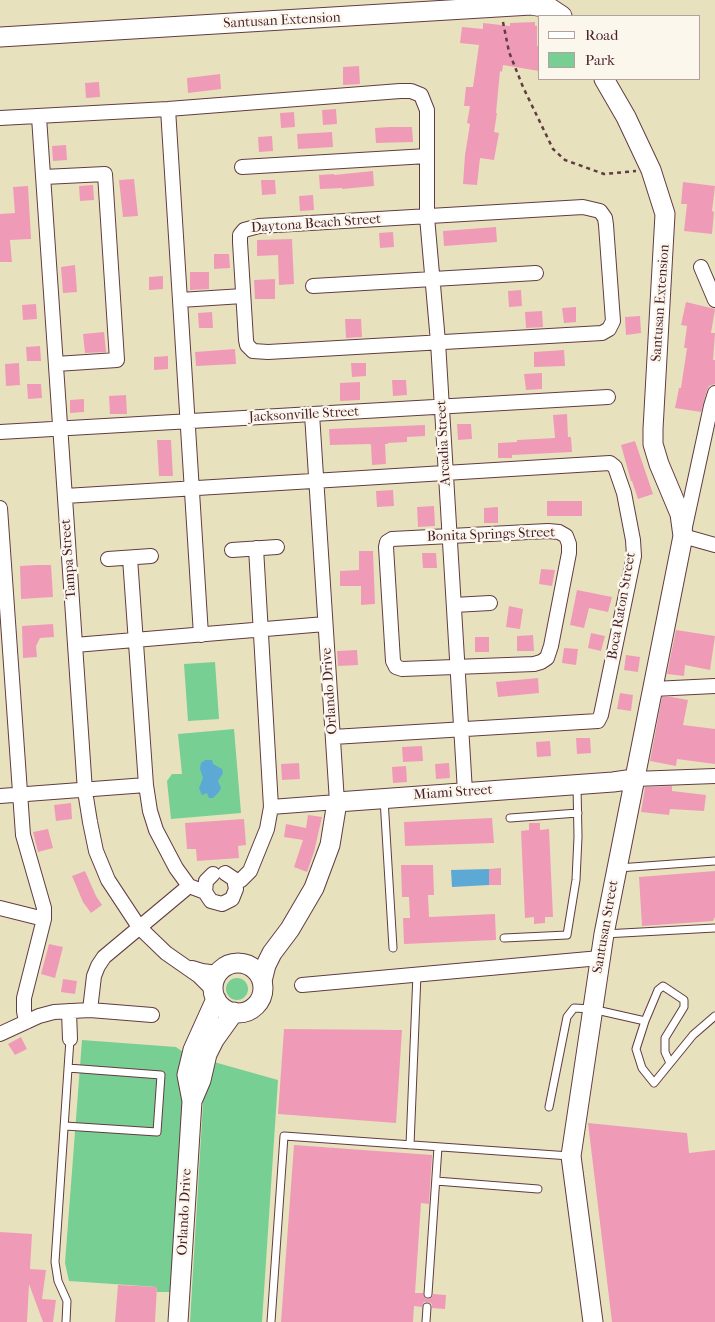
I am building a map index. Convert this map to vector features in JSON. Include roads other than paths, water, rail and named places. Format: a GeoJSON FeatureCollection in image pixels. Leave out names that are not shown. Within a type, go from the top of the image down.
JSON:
{"type":"FeatureCollection","features":[{"type":"Feature","properties":{"kind":"street","name":"Santusan Extension"},"geometry":{"type":"LineString","coordinates":[[0,37],[499,4],[531,5],[550,8],[560,15]]}},
{"type":"Feature","properties":{"kind":"street","name":"Santusan Extension"},"geometry":{"type":"LineString","coordinates":[[605,80],[626,117],[650,170],[665,214],[653,444],[659,464],[680,514],[683,536]]}},
{"type":"Feature","properties":{"kind":"street","name":"Arcadia Street"},"geometry":{"type":"LineString","coordinates":[[168,109],[400,91],[411,91],[421,94],[427,110],[427,217],[438,342],[465,792]]}},
{"type":"Feature","properties":{"kind":"street"},"geometry":{"type":"LineString","coordinates":[[0,118],[168,109],[200,635]]}},
{"type":"Feature","properties":{"kind":"street","name":"Tampa Street"},"geometry":{"type":"LineString","coordinates":[[39,117],[85,791],[96,851],[108,880],[139,927],[166,953],[186,967],[202,971],[216,987]]}},
{"type":"Feature","properties":{"kind":"street"},"geometry":{"type":"LineString","coordinates":[[242,167],[427,156]]}},
{"type":"Feature","properties":{"kind":"street"},"geometry":{"type":"LineString","coordinates":[[44,177],[105,174],[117,360],[56,364]]}},
{"type":"Feature","properties":{"kind":"street","name":"Daytona Beach Street"},"geometry":{"type":"LineString","coordinates":[[583,207],[600,211],[605,218],[606,225],[613,310],[613,321],[610,329],[602,333],[593,334],[268,352],[253,351],[247,346],[240,242],[240,235],[244,230],[258,226],[427,217],[583,207]]}},
{"type":"Feature","properties":{"kind":"street"},"geometry":{"type":"LineString","coordinates":[[702,267],[715,300]]}},
{"type":"Feature","properties":{"kind":"street"},"geometry":{"type":"LineString","coordinates":[[313,286],[536,273]]}},
{"type":"Feature","properties":{"kind":"street"},"geometry":{"type":"LineString","coordinates":[[180,300],[243,296]]}},
{"type":"Feature","properties":{"kind":"street"},"geometry":{"type":"LineString","coordinates":[[715,393],[683,536],[715,545]]}},
{"type":"Feature","properties":{"kind":"street","name":"Jacksonville Street"},"geometry":{"type":"LineString","coordinates":[[0,432],[608,397]]}},
{"type":"Feature","properties":{"kind":"street","name":"Orlando Drive"},"geometry":{"type":"LineString","coordinates":[[256,974],[266,966],[272,953],[290,929],[314,888],[330,845],[337,802],[312,414]]}},
{"type":"Feature","properties":{"kind":"street","name":"Boca Raton Street"},"geometry":{"type":"LineString","coordinates":[[65,496],[610,463],[615,467],[624,493],[633,540],[634,556],[601,715],[598,721],[333,737]]}},
{"type":"Feature","properties":{"kind":"street"},"geometry":{"type":"LineString","coordinates":[[0,508],[23,835],[44,908],[44,919],[24,998],[26,1022]]}},
{"type":"Feature","properties":{"kind":"street","name":"Bonita Springs Street"},"geometry":{"type":"LineString","coordinates":[[548,531],[559,532],[566,536],[569,544],[569,553],[547,658],[534,664],[457,666],[402,669],[396,666],[393,661],[386,556],[387,542],[392,539],[548,531]]}},
{"type":"Feature","properties":{"kind":"street","name":"Santusan Street"},"geometry":{"type":"LineString","coordinates":[[593,1322],[571,1156],[604,934],[683,536]]}},
{"type":"Feature","properties":{"kind":"street"},"geometry":{"type":"LineString","coordinates":[[232,550],[277,547]]}},
{"type":"Feature","properties":{"kind":"street"},"geometry":{"type":"LineString","coordinates":[[225,876],[236,889],[234,896],[226,903],[214,903],[208,899],[205,892],[206,882],[225,876],[240,880],[250,871],[267,829],[271,807],[256,548]]}},
{"type":"Feature","properties":{"kind":"street"},"geometry":{"type":"LineString","coordinates":[[108,559],[151,556]]}},
{"type":"Feature","properties":{"kind":"street"},"geometry":{"type":"LineString","coordinates":[[130,558],[146,785],[150,811],[156,830],[176,868],[189,886],[205,892]]}},
{"type":"Feature","properties":{"kind":"street"},"geometry":{"type":"LineString","coordinates":[[454,605],[490,603]]}},
{"type":"Feature","properties":{"kind":"street"},"geometry":{"type":"LineString","coordinates":[[75,645],[325,624]]}},
{"type":"Feature","properties":{"kind":"street"},"geometry":{"type":"LineString","coordinates":[[653,689],[715,686]]}},
{"type":"Feature","properties":{"kind":"street"},"geometry":{"type":"LineString","coordinates":[[634,779],[715,776]]}},
{"type":"Feature","properties":{"kind":"street","name":"Miami Street"},"geometry":{"type":"LineString","coordinates":[[271,807],[634,779]]}},
{"type":"Feature","properties":{"kind":"street"},"geometry":{"type":"LineString","coordinates":[[0,796],[146,785]]}},
{"type":"Feature","properties":{"kind":"street"},"geometry":{"type":"LineString","coordinates":[[90,1010],[94,976],[104,957],[189,886]]}},
{"type":"Feature","properties":{"kind":"street"},"geometry":{"type":"LineString","coordinates":[[0,908],[44,919]]}},
{"type":"Feature","properties":{"kind":"street"},"geometry":{"type":"LineString","coordinates":[[302,985],[600,958]]}},
{"type":"Feature","properties":{"kind":"street"},"geometry":{"type":"LineString","coordinates":[[236,963],[256,974],[263,989],[261,997],[256,1004],[242,1012],[234,1012],[220,1005],[216,987],[223,968],[236,963]]}},
{"type":"Feature","properties":{"kind":"street","name":"Orlando Drive"},"geometry":{"type":"LineString","coordinates":[[178,1322],[192,1101],[187,1075],[193,1050],[216,987]]}},
{"type":"Feature","properties":{"kind":"street"},"geometry":{"type":"LineString","coordinates":[[0,1034],[39,1016],[69,1011],[90,1010],[152,1015]]}},
{"type":"Feature","properties":{"kind":"street"},"geometry":{"type":"LineString","coordinates":[[69,1011],[70,1039]]}},
{"type":"Feature","properties":{"kind":"street","name":"Orlando Drive"},"geometry":{"type":"LineString","coordinates":[[192,1101],[201,1080],[207,1054],[214,1040],[234,1012]]}},
{"type":"Feature","properties":{"kind":"lane"},"geometry":{"type":"LineString","coordinates":[[504,938],[567,935],[576,880],[577,784]]}},
{"type":"Feature","properties":{"kind":"lane"},"geometry":{"type":"LineString","coordinates":[[384,798],[393,948]]}},
{"type":"Feature","properties":{"kind":"lane"},"geometry":{"type":"LineString","coordinates":[[510,818],[578,813]]}},
{"type":"Feature","properties":{"kind":"lane"},"geometry":{"type":"LineString","coordinates":[[617,868],[715,861]]}},
{"type":"Feature","properties":{"kind":"lane"},"geometry":{"type":"LineString","coordinates":[[604,934],[715,928]]}},
{"type":"Feature","properties":{"kind":"lane"},"geometry":{"type":"LineString","coordinates":[[410,1145],[417,974]]}},
{"type":"Feature","properties":{"kind":"lane"},"geometry":{"type":"LineString","coordinates":[[670,1063],[665,1052],[665,1038],[684,1007],[684,1000],[664,986],[658,990],[645,1021],[636,1050],[642,1068],[654,1084],[693,1035],[715,1016]]}},
{"type":"Feature","properties":{"kind":"lane"},"geometry":{"type":"LineString","coordinates":[[549,1107],[567,1017],[574,1008],[592,1009],[645,1021]]}},
{"type":"Feature","properties":{"kind":"lane"},"geometry":{"type":"LineString","coordinates":[[66,1322],[67,1301],[58,1281],[55,1262],[70,1039]]}},
{"type":"Feature","properties":{"kind":"lane"},"geometry":{"type":"LineString","coordinates":[[65,1126],[157,1132],[161,1075],[68,1068]]}},
{"type":"Feature","properties":{"kind":"lane"},"geometry":{"type":"LineString","coordinates":[[271,1322],[284,1136],[571,1156]]}},
{"type":"Feature","properties":{"kind":"lane"},"geometry":{"type":"LineString","coordinates":[[428,1294],[438,1147]]}},
{"type":"Feature","properties":{"kind":"lane"},"geometry":{"type":"LineString","coordinates":[[436,1181],[538,1189]]}},
{"type":"Feature","properties":{"kind":"lane"},"geometry":{"type":"LineString","coordinates":[[426,1322],[427,1308]]}},
{"type":"Feature","properties":{"kind":"water"},"geometry":{"type":"Polygon","coordinates":[[[205,760],[212,760],[213,764],[222,769],[223,773],[218,781],[221,788],[213,798],[209,798],[207,793],[202,795],[199,788],[203,778],[200,769],[201,763],[205,760]]]}},
{"type":"Feature","properties":{"kind":"water"},"geometry":{"type":"Polygon","coordinates":[[[489,869],[489,885],[452,887],[451,870],[489,869]]]}}]}
